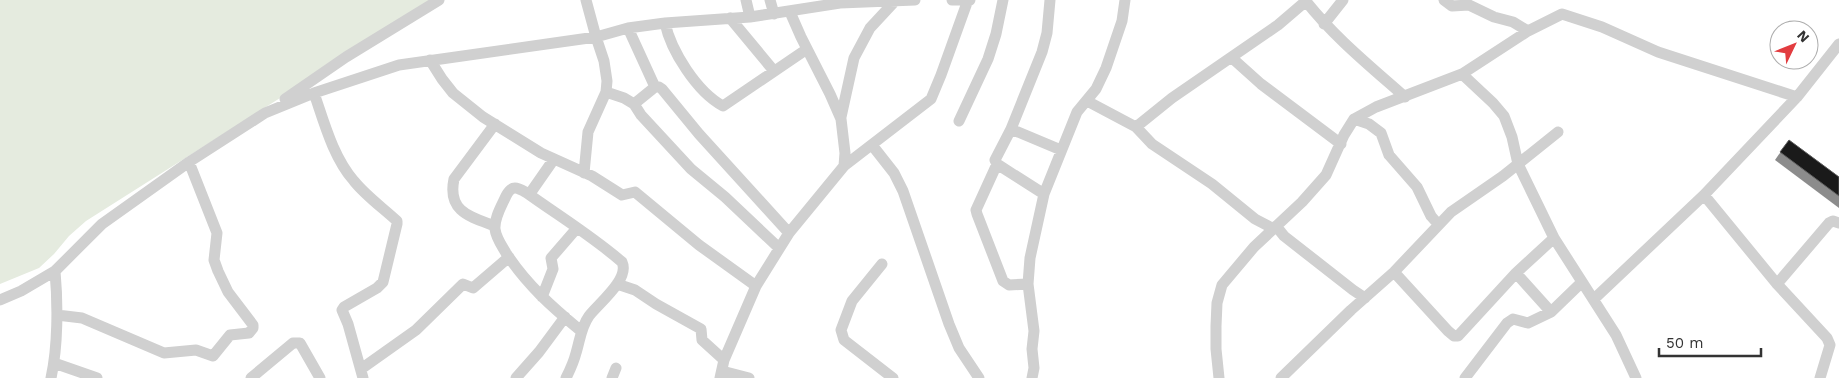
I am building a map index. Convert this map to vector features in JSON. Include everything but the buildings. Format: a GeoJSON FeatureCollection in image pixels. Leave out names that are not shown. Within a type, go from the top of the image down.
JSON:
{"type":"FeatureCollection","features":[{"type":"Feature","properties":{"kind":"street"},"geometry":{"type":"LineString","coordinates":[[0,300],[21,291],[55,271],[102,224],[189,162],[266,113],[346,57],[439,0]]}},
{"type":"Feature","properties":{"kind":"street"},"geometry":{"type":"LineString","coordinates":[[584,173],[588,132],[606,92],[607,81],[604,60],[586,0]]}},
{"type":"Feature","properties":{"kind":"street"},"geometry":{"type":"LineString","coordinates":[[746,0],[750,17]]}},
{"type":"Feature","properties":{"kind":"street"},"geometry":{"type":"LineString","coordinates":[[770,0],[774,14]]}},
{"type":"Feature","properties":{"kind":"street"},"geometry":{"type":"LineString","coordinates":[[266,113],[314,93],[399,65],[596,37],[628,28],[665,23],[750,17],[790,12],[841,2],[915,0]]}},
{"type":"Feature","properties":{"kind":"street"},"geometry":{"type":"LineString","coordinates":[[722,370],[756,286],[789,233],[844,166],[931,99],[942,75],[969,0],[952,0]]}},
{"type":"Feature","properties":{"kind":"street"},"geometry":{"type":"LineString","coordinates":[[959,121],[988,59],[996,34],[1003,0]]}},
{"type":"Feature","properties":{"kind":"street"},"geometry":{"type":"LineString","coordinates":[[1028,284],[1009,284],[1003,281],[976,210],[997,164],[995,160],[1011,129],[1042,52],[1047,33],[1050,0]]}},
{"type":"Feature","properties":{"kind":"street"},"geometry":{"type":"LineString","coordinates":[[1032,378],[1034,368],[1032,349],[1034,331],[1028,284],[1030,258],[1044,194],[1078,112],[1096,89],[1112,53],[1125,10],[1125,0]]}},
{"type":"Feature","properties":{"kind":"street"},"geometry":{"type":"LineString","coordinates":[[1136,127],[1172,98],[1278,25],[1306,0],[1324,24],[1405,97]]}},
{"type":"Feature","properties":{"kind":"street"},"geometry":{"type":"LineString","coordinates":[[1324,24],[1343,0]]}},
{"type":"Feature","properties":{"kind":"street"},"geometry":{"type":"LineString","coordinates":[[1444,0],[1452,6],[1468,4],[1494,17],[1513,22],[1528,31]]}},
{"type":"Feature","properties":{"kind":"street"},"geometry":{"type":"LineString","coordinates":[[841,119],[854,58],[870,28],[896,1]]}},
{"type":"Feature","properties":{"kind":"street"},"geometry":{"type":"LineString","coordinates":[[790,12],[841,119],[845,152],[844,166]]}},
{"type":"Feature","properties":{"kind":"street"},"geometry":{"type":"LineString","coordinates":[[1219,378],[1216,326],[1217,303],[1222,285],[1254,247],[1326,175],[1354,119],[1376,106],[1405,97],[1462,74],[1528,31],[1562,14],[1602,28],[1658,52],[1797,97]]}},
{"type":"Feature","properties":{"kind":"street"},"geometry":{"type":"LineString","coordinates":[[730,18],[774,72]]}},
{"type":"Feature","properties":{"kind":"street"},"geometry":{"type":"LineString","coordinates":[[665,23],[666,30],[682,63],[696,82],[715,101],[723,106],[807,49]]}},
{"type":"Feature","properties":{"kind":"street"},"geometry":{"type":"LineString","coordinates":[[628,28],[655,87]]}},
{"type":"Feature","properties":{"kind":"street"},"geometry":{"type":"LineString","coordinates":[[1594,299],[1704,195],[1797,97],[1839,44]]}},
{"type":"Feature","properties":{"kind":"street"},"geometry":{"type":"LineString","coordinates":[[1232,58],[1261,84],[1340,144]]}},
{"type":"Feature","properties":{"kind":"street"},"geometry":{"type":"LineString","coordinates":[[430,60],[454,93],[483,117],[554,159],[584,173],[622,195],[635,192],[699,245],[756,286]]}},
{"type":"Feature","properties":{"kind":"street"},"geometry":{"type":"LineString","coordinates":[[1462,74],[1494,103],[1504,116],[1512,137],[1518,164],[1554,238],[1616,335],[1636,378]]}},
{"type":"Feature","properties":{"kind":"street"},"geometry":{"type":"LineString","coordinates":[[634,104],[655,87]]}},
{"type":"Feature","properties":{"kind":"street"},"geometry":{"type":"LineString","coordinates":[[655,87],[662,89],[699,134],[789,233]]}},
{"type":"Feature","properties":{"kind":"street"},"geometry":{"type":"LineString","coordinates":[[606,92],[624,98],[634,104],[641,115],[691,168],[779,248]]}},
{"type":"Feature","properties":{"kind":"street"},"geometry":{"type":"LineString","coordinates":[[314,93],[332,142],[352,180],[394,218],[397,224],[383,282],[377,288],[342,310],[362,374],[416,330],[464,284],[473,288],[509,257]]}},
{"type":"Feature","properties":{"kind":"street"},"geometry":{"type":"LineString","coordinates":[[1087,101],[1136,127],[1152,144],[1212,184],[1256,219],[1275,228],[1365,298]]}},
{"type":"Feature","properties":{"kind":"street"},"geometry":{"type":"LineString","coordinates":[[1354,119],[1369,124],[1381,133],[1389,155],[1417,186],[1431,216],[1438,224]]}},
{"type":"Feature","properties":{"kind":"street"},"geometry":{"type":"LineString","coordinates":[[495,124],[454,179],[453,187],[454,201],[466,215],[495,226]]}},
{"type":"Feature","properties":{"kind":"street"},"geometry":{"type":"LineString","coordinates":[[1011,129],[1061,150]]}},
{"type":"Feature","properties":{"kind":"street"},"geometry":{"type":"LineString","coordinates":[[1281,378],[1394,272],[1451,212],[1518,164],[1558,132]]}},
{"type":"Feature","properties":{"kind":"street"},"geometry":{"type":"LineString","coordinates":[[872,145],[894,173],[903,192],[949,324],[959,348],[979,378]]}},
{"type":"Feature","properties":{"kind":"street"},"geometry":{"type":"LineString","coordinates":[[527,193],[531,192],[554,159]]}},
{"type":"Feature","properties":{"kind":"street"},"geometry":{"type":"LineString","coordinates":[[57,315],[82,318],[164,353],[200,350],[211,356],[230,335],[244,334],[253,328],[253,325],[228,292],[218,271],[214,260],[217,233],[189,162]]}},
{"type":"Feature","properties":{"kind":"street"},"geometry":{"type":"LineString","coordinates":[[997,164],[1044,194]]}},
{"type":"Feature","properties":{"kind":"street"},"geometry":{"type":"LineString","coordinates":[[566,378],[576,354],[581,331],[587,319],[617,284],[623,270],[622,262],[598,242],[519,187],[514,187],[508,192],[498,214],[495,226],[499,242],[530,285],[581,331]]}},
{"type":"Feature","properties":{"kind":"street"},"geometry":{"type":"LineString","coordinates":[[1704,195],[1777,284],[1829,342],[1830,345],[1820,378]]}},
{"type":"Feature","properties":{"kind":"street"},"geometry":{"type":"LineString","coordinates":[[1777,284],[1829,223],[1833,221],[1839,223]]}},
{"type":"Feature","properties":{"kind":"street"},"geometry":{"type":"LineString","coordinates":[[542,297],[554,269],[551,258],[577,228]]}},
{"type":"Feature","properties":{"kind":"street"},"geometry":{"type":"LineString","coordinates":[[1394,272],[1448,331],[1454,336],[1458,336],[1516,273],[1554,238]]}},
{"type":"Feature","properties":{"kind":"street"},"geometry":{"type":"LineString","coordinates":[[882,264],[852,301],[840,330],[844,340],[893,378]]}},
{"type":"Feature","properties":{"kind":"street"},"geometry":{"type":"LineString","coordinates":[[51,378],[54,363],[57,315],[55,271]]}},
{"type":"Feature","properties":{"kind":"street"},"geometry":{"type":"LineString","coordinates":[[1516,273],[1551,312]]}},
{"type":"Feature","properties":{"kind":"street"},"geometry":{"type":"LineString","coordinates":[[1467,377],[1507,323],[1514,319],[1528,323],[1551,312],[1582,282]]}},
{"type":"Feature","properties":{"kind":"street"},"geometry":{"type":"LineString","coordinates":[[617,284],[635,290],[701,329],[702,340],[722,370],[749,378]]}},
{"type":"Feature","properties":{"kind":"street"},"geometry":{"type":"LineString","coordinates":[[516,378],[539,352],[565,317]]}},
{"type":"Feature","properties":{"kind":"street"},"geometry":{"type":"LineString","coordinates":[[251,378],[277,355],[296,342],[300,343],[320,378]]}},
{"type":"Feature","properties":{"kind":"street"},"geometry":{"type":"LineString","coordinates":[[54,363],[97,378]]}},
{"type":"Feature","properties":{"kind":"shaded area"},"geometry":{"type":"Polygon","coordinates":[[[0,0],[435,0],[86,221],[39,268],[0,284],[0,0]]]}}]}
